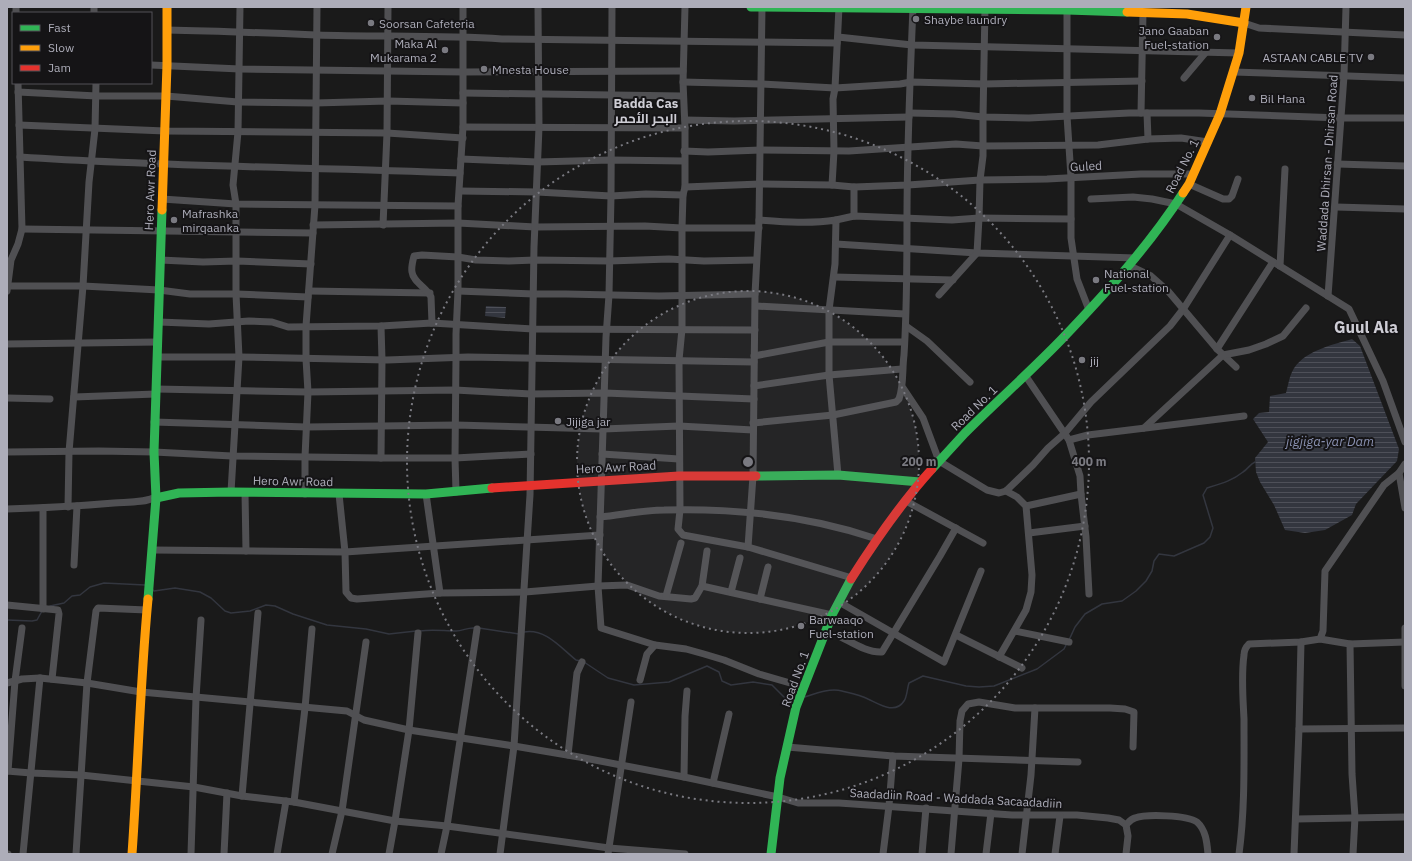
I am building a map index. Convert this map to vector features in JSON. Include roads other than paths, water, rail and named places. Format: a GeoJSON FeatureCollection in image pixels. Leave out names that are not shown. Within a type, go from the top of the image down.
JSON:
{"type":"FeatureCollection","features":[{"type":"Feature","properties":{"kind":"main road","name":"Hero Awr Road"},"geometry":{"type":"LineString","coordinates":[[167,7],[164,165],[160,231],[159,322],[154,422],[156,497],[179,493],[231,492],[305,494],[426,494],[531,485],[679,476],[838,475],[920,482]]}},
{"type":"Feature","properties":{"kind":"main road"},"geometry":{"type":"LineString","coordinates":[[751,7],[1067,9],[1143,13],[1187,11],[1244,23]]}},
{"type":"Feature","properties":{"kind":"main road","name":"Road No. 1"},"geometry":{"type":"LineString","coordinates":[[771,854],[780,778],[796,707],[832,615],[852,578],[877,539],[920,482],[964,434],[1025,375],[1130,266],[1176,204],[1194,174],[1220,114],[1239,53],[1246,7]]}},
{"type":"Feature","properties":{"kind":"main road"},"geometry":{"type":"LineString","coordinates":[[132,854],[137,782],[142,658],[153,550],[156,497]]}},
{"type":"Feature","properties":{"kind":"street"},"geometry":{"type":"LineString","coordinates":[[231,492],[239,357],[236,294],[236,204],[233,185],[238,132],[240,7]]}},
{"type":"Feature","properties":{"kind":"street"},"geometry":{"type":"LineString","coordinates":[[305,494],[308,392],[306,326],[314,205],[317,7]]}},
{"type":"Feature","properties":{"kind":"street"},"geometry":{"type":"LineString","coordinates":[[383,225],[388,101],[388,7]]}},
{"type":"Feature","properties":{"kind":"street"},"geometry":{"type":"LineString","coordinates":[[456,492],[455,390],[458,291],[458,206],[463,138],[463,7]]}},
{"type":"Feature","properties":{"kind":"street"},"geometry":{"type":"LineString","coordinates":[[500,854],[514,746],[531,485],[530,427],[539,127],[538,7]]}},
{"type":"Feature","properties":{"kind":"street"},"geometry":{"type":"LineString","coordinates":[[612,7],[609,295],[598,586],[602,628],[656,645],[686,649],[704,654],[759,674],[804,687]]}},
{"type":"Feature","properties":{"kind":"street"},"geometry":{"type":"LineString","coordinates":[[685,7],[683,71],[685,187],[683,195],[682,228],[682,329],[679,360],[680,510],[678,530],[683,536],[748,547],[852,578]]}},
{"type":"Feature","properties":{"kind":"street"},"geometry":{"type":"LineString","coordinates":[[748,547],[753,476],[755,294],[759,228],[761,150],[762,7]]}},
{"type":"Feature","properties":{"kind":"street","name":"Waddada Dhirsan - Dhirsan Road"},"geometry":{"type":"LineString","coordinates":[[1328,296],[1336,207],[1344,76],[1346,7]]}},
{"type":"Feature","properties":{"kind":"street"},"geometry":{"type":"LineString","coordinates":[[832,185],[834,151],[833,99],[835,88],[839,8]]}},
{"type":"Feature","properties":{"kind":"street"},"geometry":{"type":"LineString","coordinates":[[154,422],[306,427],[456,425],[603,429],[679,426],[753,426],[834,415],[896,402],[899,399],[903,388],[902,369],[906,326],[908,146],[913,8]]}},
{"type":"Feature","properties":{"kind":"street"},"geometry":{"type":"LineString","coordinates":[[939,295],[977,252],[983,146],[982,117],[985,8]]}},
{"type":"Feature","properties":{"kind":"street"},"geometry":{"type":"LineString","coordinates":[[1067,9],[1067,116],[1071,178],[1073,255],[1076,279],[1089,310]]}},
{"type":"Feature","properties":{"kind":"street"},"geometry":{"type":"LineString","coordinates":[[1143,13],[1142,81],[1144,113],[1148,139]]}},
{"type":"Feature","properties":{"kind":"street"},"geometry":{"type":"LineString","coordinates":[[1244,23],[1259,28],[1405,35]]}},
{"type":"Feature","properties":{"kind":"street"},"geometry":{"type":"LineString","coordinates":[[167,30],[239,31],[317,35],[387,35],[611,41],[762,42],[838,40],[912,45],[1239,53]]}},
{"type":"Feature","properties":{"kind":"street"},"geometry":{"type":"LineString","coordinates":[[1184,78],[1206,52]]}},
{"type":"Feature","properties":{"kind":"street"},"geometry":{"type":"LineString","coordinates":[[152,65],[240,69],[463,72],[611,70],[683,71]]}},
{"type":"Feature","properties":{"kind":"street"},"geometry":{"type":"LineString","coordinates":[[1234,72],[1405,78]]}},
{"type":"Feature","properties":{"kind":"street"},"geometry":{"type":"LineString","coordinates":[[683,82],[835,88],[911,82],[984,84],[1142,81]]}},
{"type":"Feature","properties":{"kind":"street"},"geometry":{"type":"LineString","coordinates":[[7,291],[11,260],[18,244],[22,229],[18,84]]}},
{"type":"Feature","properties":{"kind":"street"},"geometry":{"type":"LineString","coordinates":[[68,507],[69,452],[84,286],[89,182],[95,129],[96,84]]}},
{"type":"Feature","properties":{"kind":"street"},"geometry":{"type":"LineString","coordinates":[[18,92],[96,96],[166,96],[238,102],[315,103],[388,101],[463,103]]}},
{"type":"Feature","properties":{"kind":"street"},"geometry":{"type":"LineString","coordinates":[[463,93],[683,96]]}},
{"type":"Feature","properties":{"kind":"street"},"geometry":{"type":"LineString","coordinates":[[685,120],[833,119],[954,114],[982,117],[1029,118],[1144,113],[1341,118],[1405,118]]}},
{"type":"Feature","properties":{"kind":"street"},"geometry":{"type":"LineString","coordinates":[[19,125],[164,131],[387,133],[463,138]]}},
{"type":"Feature","properties":{"kind":"street"},"geometry":{"type":"LineString","coordinates":[[463,127],[685,128]]}},
{"type":"Feature","properties":{"kind":"street"},"geometry":{"type":"LineString","coordinates":[[684,151],[834,151],[956,144],[983,146],[1098,145],[1148,139],[1181,138],[1208,142]]}},
{"type":"Feature","properties":{"kind":"street"},"geometry":{"type":"LineString","coordinates":[[20,157],[164,165],[460,173]]}},
{"type":"Feature","properties":{"kind":"street"},"geometry":{"type":"LineString","coordinates":[[461,159],[537,162],[610,160],[684,161]]}},
{"type":"Feature","properties":{"kind":"street"},"geometry":{"type":"LineString","coordinates":[[1338,164],[1405,166]]}},
{"type":"Feature","properties":{"kind":"street"},"geometry":{"type":"LineString","coordinates":[[1280,266],[1285,169]]}},
{"type":"Feature","properties":{"kind":"street","name":"Guled"},"geometry":{"type":"LineString","coordinates":[[685,187],[760,184],[832,185],[854,187],[980,180],[1047,179],[1141,174],[1194,174]]}},
{"type":"Feature","properties":{"kind":"street"},"geometry":{"type":"LineString","coordinates":[[1189,184],[1223,199],[1230,199],[1238,179]]}},
{"type":"Feature","properties":{"kind":"street"},"geometry":{"type":"LineString","coordinates":[[854,187],[854,216]]}},
{"type":"Feature","properties":{"kind":"street"},"geometry":{"type":"LineString","coordinates":[[460,191],[537,192],[611,196],[646,194],[683,195]]}},
{"type":"Feature","properties":{"kind":"street"},"geometry":{"type":"LineString","coordinates":[[1091,199],[1133,197],[1176,204],[1230,235],[1349,309],[1383,381],[1405,442]]}},
{"type":"Feature","properties":{"kind":"street"},"geometry":{"type":"LineString","coordinates":[[162,199],[236,204],[458,206]]}},
{"type":"Feature","properties":{"kind":"street"},"geometry":{"type":"LineString","coordinates":[[1336,207],[1405,209]]}},
{"type":"Feature","properties":{"kind":"street"},"geometry":{"type":"LineString","coordinates":[[759,220],[807,223],[836,220],[854,216],[952,220],[979,218],[1071,219]]}},
{"type":"Feature","properties":{"kind":"street"},"geometry":{"type":"LineString","coordinates":[[836,220],[834,277],[829,310],[829,374],[834,415],[838,475]]}},
{"type":"Feature","properties":{"kind":"street"},"geometry":{"type":"LineString","coordinates":[[313,225],[458,223],[535,227],[645,226],[682,228],[759,228]]}},
{"type":"Feature","properties":{"kind":"street"},"geometry":{"type":"LineString","coordinates":[[22,229],[313,233]]}},
{"type":"Feature","properties":{"kind":"street"},"geometry":{"type":"LineString","coordinates":[[1067,437],[1091,402],[1170,326],[1184,308],[1230,235]]}},
{"type":"Feature","properties":{"kind":"street"},"geometry":{"type":"LineString","coordinates":[[836,244],[908,249],[1136,258]]}},
{"type":"Feature","properties":{"kind":"street"},"geometry":{"type":"LineString","coordinates":[[432,323],[430,293],[415,278],[412,272],[414,256],[458,257],[496,261],[609,261],[669,259],[756,260]]}},
{"type":"Feature","properties":{"kind":"street"},"geometry":{"type":"LineString","coordinates":[[160,260],[311,264]]}},
{"type":"Feature","properties":{"kind":"street"},"geometry":{"type":"LineString","coordinates":[[1217,349],[1273,262]]}},
{"type":"Feature","properties":{"kind":"street"},"geometry":{"type":"LineString","coordinates":[[1130,266],[1151,276],[1168,291],[1184,308],[1217,349],[1236,367]]}},
{"type":"Feature","properties":{"kind":"street"},"geometry":{"type":"LineString","coordinates":[[834,277],[953,280]]}},
{"type":"Feature","properties":{"kind":"street"},"geometry":{"type":"LineString","coordinates":[[8,286],[84,286],[159,290],[190,294],[430,293]]}},
{"type":"Feature","properties":{"kind":"street"},"geometry":{"type":"LineString","coordinates":[[458,291],[659,296],[682,294],[755,294]]}},
{"type":"Feature","properties":{"kind":"street"},"geometry":{"type":"LineString","coordinates":[[756,306],[906,314]]}},
{"type":"Feature","properties":{"kind":"street"},"geometry":{"type":"LineString","coordinates":[[1144,428],[1223,355],[1249,350],[1282,336],[1306,308]]}},
{"type":"Feature","properties":{"kind":"street"},"geometry":{"type":"LineString","coordinates":[[159,322],[209,324],[249,321],[272,322],[288,327],[381,326],[432,323],[533,329],[755,330]]}},
{"type":"Feature","properties":{"kind":"street"},"geometry":{"type":"LineString","coordinates":[[381,326],[381,458]]}},
{"type":"Feature","properties":{"kind":"street"},"geometry":{"type":"LineString","coordinates":[[906,326],[927,341],[970,382]]}},
{"type":"Feature","properties":{"kind":"street"},"geometry":{"type":"LineString","coordinates":[[7,344],[158,342]]}},
{"type":"Feature","properties":{"kind":"street"},"geometry":{"type":"LineString","coordinates":[[157,357],[382,360],[456,358],[606,360],[754,359],[829,342],[904,342]]}},
{"type":"Feature","properties":{"kind":"street"},"geometry":{"type":"LineString","coordinates":[[754,386],[829,374],[902,369]]}},
{"type":"Feature","properties":{"kind":"street"},"geometry":{"type":"LineString","coordinates":[[1025,375],[1067,437],[1080,476],[1080,494],[1085,526],[1089,594]]}},
{"type":"Feature","properties":{"kind":"street"},"geometry":{"type":"LineString","coordinates":[[903,388],[923,418],[939,461],[988,490],[999,493],[1006,491],[1048,448],[1067,437],[1244,416]]}},
{"type":"Feature","properties":{"kind":"street"},"geometry":{"type":"LineString","coordinates":[[74,397],[156,391],[237,390],[382,392],[455,390],[531,394],[605,393],[754,399]]}},
{"type":"Feature","properties":{"kind":"street"},"geometry":{"type":"LineString","coordinates":[[7,398],[50,399]]}},
{"type":"Feature","properties":{"kind":"street"},"geometry":{"type":"LineString","coordinates":[[7,452],[99,451],[232,456],[381,458],[455,458],[531,454]]}},
{"type":"Feature","properties":{"kind":"street"},"geometry":{"type":"LineString","coordinates":[[602,454],[679,458]]}},
{"type":"Feature","properties":{"kind":"street"},"geometry":{"type":"LineString","coordinates":[[1320,639],[1323,631],[1325,571],[1384,485],[1399,473],[1405,464]]}},
{"type":"Feature","properties":{"kind":"street"},"geometry":{"type":"LineString","coordinates":[[1399,473],[1405,508]]}},
{"type":"Feature","properties":{"kind":"street"},"geometry":{"type":"LineString","coordinates":[[999,657],[1015,632],[1026,610],[1031,592],[1032,575],[1026,506],[1017,497],[1006,491]]}},
{"type":"Feature","properties":{"kind":"street"},"geometry":{"type":"LineString","coordinates":[[245,492],[246,551]]}},
{"type":"Feature","properties":{"kind":"street"},"geometry":{"type":"LineString","coordinates":[[339,494],[345,552],[346,592],[351,598],[357,599],[440,593],[525,592],[627,585],[659,596],[691,599],[695,598],[702,586],[707,551]]}},
{"type":"Feature","properties":{"kind":"street"},"geometry":{"type":"LineString","coordinates":[[426,494],[440,593]]}},
{"type":"Feature","properties":{"kind":"street"},"geometry":{"type":"LineString","coordinates":[[1026,506],[1080,494]]}},
{"type":"Feature","properties":{"kind":"street"},"geometry":{"type":"LineString","coordinates":[[7,509],[68,507],[150,500],[156,497]]}},
{"type":"Feature","properties":{"kind":"street"},"geometry":{"type":"LineString","coordinates":[[906,500],[983,543]]}},
{"type":"Feature","properties":{"kind":"street"},"geometry":{"type":"LineString","coordinates":[[74,565],[77,506]]}},
{"type":"Feature","properties":{"kind":"street"},"geometry":{"type":"LineString","coordinates":[[43,508],[43,609]]}},
{"type":"Feature","properties":{"kind":"street"},"geometry":{"type":"LineString","coordinates":[[600,517],[662,510],[740,511],[819,522],[849,529],[877,539]]}},
{"type":"Feature","properties":{"kind":"street"},"geometry":{"type":"LineString","coordinates":[[1029,533],[1085,526]]}},
{"type":"Feature","properties":{"kind":"street"},"geometry":{"type":"LineString","coordinates":[[841,636],[870,650],[882,652],[956,528]]}},
{"type":"Feature","properties":{"kind":"street"},"geometry":{"type":"LineString","coordinates":[[153,550],[345,552],[600,535]]}},
{"type":"Feature","properties":{"kind":"street"},"geometry":{"type":"LineString","coordinates":[[666,596],[681,543]]}},
{"type":"Feature","properties":{"kind":"street"},"geometry":{"type":"LineString","coordinates":[[731,592],[740,558]]}},
{"type":"Feature","properties":{"kind":"street"},"geometry":{"type":"LineString","coordinates":[[760,599],[768,567]]}},
{"type":"Feature","properties":{"kind":"street"},"geometry":{"type":"LineString","coordinates":[[839,602],[944,662],[981,571]]}},
{"type":"Feature","properties":{"kind":"street"},"geometry":{"type":"LineString","coordinates":[[702,586],[832,615]]}},
{"type":"Feature","properties":{"kind":"street"},"geometry":{"type":"LineString","coordinates":[[7,606],[56,610],[59,612],[52,679]]}},
{"type":"Feature","properties":{"kind":"street"},"geometry":{"type":"LineString","coordinates":[[76,854],[87,683],[97,609],[147,610]]}},
{"type":"Feature","properties":{"kind":"street"},"geometry":{"type":"LineString","coordinates":[[242,796],[258,613]]}},
{"type":"Feature","properties":{"kind":"street"},"geometry":{"type":"LineString","coordinates":[[191,854],[196,698],[201,620]]}},
{"type":"Feature","properties":{"kind":"street"},"geometry":{"type":"LineString","coordinates":[[22,628],[15,681],[8,771],[81,775],[194,787],[242,796],[294,802],[395,821],[503,833],[609,851],[685,854]]}},
{"type":"Feature","properties":{"kind":"street"},"geometry":{"type":"LineString","coordinates":[[1405,628],[1405,686]]}},
{"type":"Feature","properties":{"kind":"street"},"geometry":{"type":"LineString","coordinates":[[294,802],[305,708],[312,629]]}},
{"type":"Feature","properties":{"kind":"street"},"geometry":{"type":"LineString","coordinates":[[441,854],[447,826],[477,629]]}},
{"type":"Feature","properties":{"kind":"street"},"geometry":{"type":"LineString","coordinates":[[1015,632],[1069,642]]}},
{"type":"Feature","properties":{"kind":"street"},"geometry":{"type":"LineString","coordinates":[[389,854],[409,730],[418,633]]}},
{"type":"Feature","properties":{"kind":"street"},"geometry":{"type":"LineString","coordinates":[[956,634],[1022,668]]}},
{"type":"Feature","properties":{"kind":"street"},"geometry":{"type":"LineString","coordinates":[[1239,854],[1241,839],[1244,751],[1245,647],[1249,644],[1301,642],[1320,639],[1350,644],[1404,642]]}},
{"type":"Feature","properties":{"kind":"street"},"geometry":{"type":"LineString","coordinates":[[332,854],[342,811],[366,642]]}},
{"type":"Feature","properties":{"kind":"street"},"geometry":{"type":"LineString","coordinates":[[1294,854],[1301,642]]}},
{"type":"Feature","properties":{"kind":"street"},"geometry":{"type":"LineString","coordinates":[[1350,644],[1352,774],[1355,817],[1353,854]]}},
{"type":"Feature","properties":{"kind":"street"},"geometry":{"type":"LineString","coordinates":[[640,680],[647,654],[656,645]]}},
{"type":"Feature","properties":{"kind":"street"},"geometry":{"type":"LineString","coordinates":[[568,755],[577,674],[582,662]]}},
{"type":"Feature","properties":{"kind":"street"},"geometry":{"type":"LineString","coordinates":[[23,854],[40,678]]}},
{"type":"Feature","properties":{"kind":"street","name":"Saadadiin Road - Waddada Sacaadadiin"},"geometry":{"type":"LineString","coordinates":[[7,683],[22,679],[40,678],[196,698],[347,711],[364,720],[409,730],[568,755],[713,783],[778,797],[798,803],[839,803],[1026,815],[1077,815],[1119,820],[1126,825]]}},
{"type":"Feature","properties":{"kind":"street"},"geometry":{"type":"LineString","coordinates":[[684,777],[687,691]]}},
{"type":"Feature","properties":{"kind":"street"},"geometry":{"type":"LineString","coordinates":[[609,851],[631,702]]}},
{"type":"Feature","properties":{"kind":"street"},"geometry":{"type":"LineString","coordinates":[[951,854],[956,811],[960,721],[962,711],[968,704],[979,702],[1015,708],[1126,709],[1134,712],[1133,747]]}},
{"type":"Feature","properties":{"kind":"street"},"geometry":{"type":"LineString","coordinates":[[1022,854],[1031,781],[1034,708]]}},
{"type":"Feature","properties":{"kind":"street"},"geometry":{"type":"LineString","coordinates":[[713,783],[729,714]]}},
{"type":"Feature","properties":{"kind":"street"},"geometry":{"type":"LineString","coordinates":[[1299,729],[1405,728]]}},
{"type":"Feature","properties":{"kind":"street"},"geometry":{"type":"LineString","coordinates":[[787,747],[893,756],[1078,762]]}},
{"type":"Feature","properties":{"kind":"street"},"geometry":{"type":"LineString","coordinates":[[883,854],[893,756]]}},
{"type":"Feature","properties":{"kind":"street"},"geometry":{"type":"LineString","coordinates":[[224,854],[227,793]]}},
{"type":"Feature","properties":{"kind":"street"},"geometry":{"type":"LineString","coordinates":[[277,854],[286,801]]}},
{"type":"Feature","properties":{"kind":"street"},"geometry":{"type":"LineString","coordinates":[[922,854],[926,808]]}},
{"type":"Feature","properties":{"kind":"street"},"geometry":{"type":"LineString","coordinates":[[986,854],[991,813]]}},
{"type":"Feature","properties":{"kind":"street"},"geometry":{"type":"LineString","coordinates":[[1055,854],[1060,816]]}},
{"type":"Feature","properties":{"kind":"street"},"geometry":{"type":"LineString","coordinates":[[1126,854],[1128,836],[1126,825],[1132,819],[1142,816],[1183,817],[1197,823],[1204,832],[1208,845],[1208,854]]}},
{"type":"Feature","properties":{"kind":"street"},"geometry":{"type":"LineString","coordinates":[[1296,819],[1405,817]]}},
{"type":"Feature","properties":{"kind":"water"},"geometry":{"type":"Polygon","coordinates":[[[486,306],[506,307],[505,318],[485,316],[486,306]]]}},
{"type":"Feature","properties":{"kind":"water","name":"jigjiga-yar Dam"},"geometry":{"type":"Polygon","coordinates":[[[1352,339],[1360,346],[1399,449],[1397,461],[1356,504],[1352,515],[1325,530],[1305,533],[1285,530],[1274,505],[1260,482],[1256,472],[1255,458],[1268,442],[1253,419],[1259,413],[1269,412],[1270,396],[1286,393],[1292,372],[1303,359],[1318,350],[1352,339]]]}},
{"type":"Feature","properties":{"kind":"waterway"},"geometry":{"type":"LineString","coordinates":[[1069,640],[1075,627],[1085,614],[1102,604],[1122,601],[1136,591],[1146,581],[1152,571],[1154,561],[1159,554],[1174,556],[1204,543],[1210,537],[1213,528],[1203,495],[1207,488],[1235,478],[1255,462]]}},
{"type":"Feature","properties":{"kind":"waterway"},"geometry":{"type":"LineString","coordinates":[[50,606],[64,603],[72,596],[80,595],[90,587],[104,583],[145,585]]}},
{"type":"Feature","properties":{"kind":"waterway"},"geometry":{"type":"LineString","coordinates":[[152,589],[154,591],[175,588],[200,592],[211,598],[225,611],[231,613],[250,611],[266,605],[275,606],[293,614],[327,625],[366,629],[389,634],[416,631]]}},
{"type":"Feature","properties":{"kind":"waterway"},"geometry":{"type":"LineString","coordinates":[[7,620],[37,620],[42,611]]}},
{"type":"Feature","properties":{"kind":"waterway"},"geometry":{"type":"LineString","coordinates":[[420,631],[456,631],[475,628]]}},
{"type":"Feature","properties":{"kind":"waterway"},"geometry":{"type":"LineString","coordinates":[[479,628],[519,634]]}},
{"type":"Feature","properties":{"kind":"waterway"},"geometry":{"type":"LineString","coordinates":[[524,632],[539,633],[546,636],[576,660],[581,661]]}},
{"type":"Feature","properties":{"kind":"waterway"},"geometry":{"type":"LineString","coordinates":[[805,697],[824,691],[837,690],[862,696],[882,706],[892,708],[900,705],[905,699],[909,683],[923,676],[966,686],[994,686],[1037,669],[1064,649],[1067,643]]}},
{"type":"Feature","properties":{"kind":"waterway"},"geometry":{"type":"LineString","coordinates":[[584,662],[608,678],[634,685],[669,682],[707,666],[719,672],[722,681],[731,685],[753,682],[772,685],[787,700],[794,700]]}},
{"type":"Feature","properties":{"kind":"place","name":"Shaybe laundry"},"geometry":{"type":"Point","coordinates":[916,19]}},
{"type":"Feature","properties":{"kind":"place","name":"Soorsan Cafeteria"},"geometry":{"type":"Point","coordinates":[371,23]}},
{"type":"Feature","properties":{"kind":"place","name":"Jano Gaaban Fuel-station"},"geometry":{"type":"Point","coordinates":[1217,37]}},
{"type":"Feature","properties":{"kind":"place","name":"Maka Al Mukarama 2"},"geometry":{"type":"Point","coordinates":[445,50]}},
{"type":"Feature","properties":{"kind":"place","name":"ASTAAN CABLE TV"},"geometry":{"type":"Point","coordinates":[1371,57]}},
{"type":"Feature","properties":{"kind":"place","name":"Mnesta House"},"geometry":{"type":"Point","coordinates":[484,69]}},
{"type":"Feature","properties":{"kind":"place","name":"Bil Hana"},"geometry":{"type":"Point","coordinates":[1252,98]}},
{"type":"Feature","properties":{"kind":"place","name":"Mafrashka mirqaanka"},"geometry":{"type":"Point","coordinates":[174,220]}},
{"type":"Feature","properties":{"kind":"place","name":"National Fuel-station"},"geometry":{"type":"Point","coordinates":[1096,280]}},
{"type":"Feature","properties":{"kind":"place","name":"jij"},"geometry":{"type":"Point","coordinates":[1082,360]}},
{"type":"Feature","properties":{"kind":"place","name":"Jijiga jar"},"geometry":{"type":"Point","coordinates":[558,421]}},
{"type":"Feature","properties":{"kind":"place","name":"Barwaaqo Fuel-station"},"geometry":{"type":"Point","coordinates":[801,626]}},
{"type":"Feature","properties":{"kind":"district","name":"Badda Cas البحر الأحمر"},"geometry":{"type":"Point","coordinates":[646,110]}},
{"type":"Feature","properties":{"kind":"district","name":"Guul Ala"},"geometry":{"type":"Point","coordinates":[1366,327]}}]}
